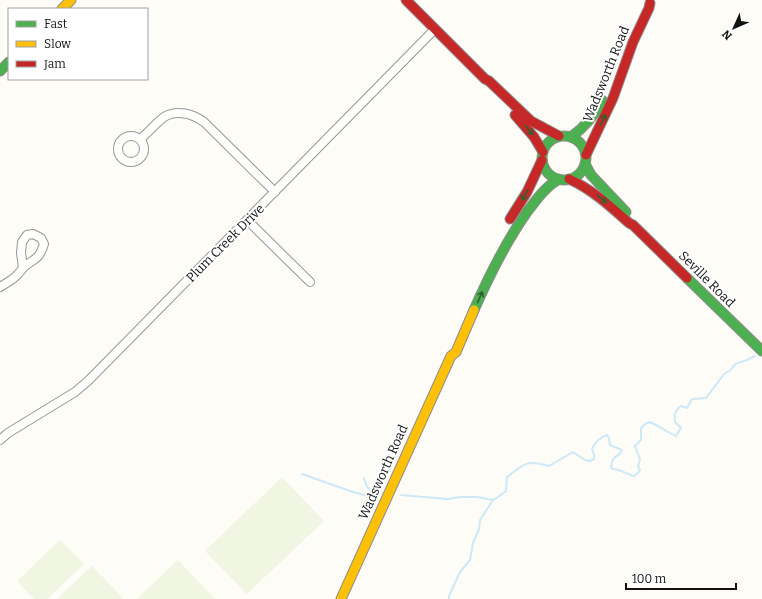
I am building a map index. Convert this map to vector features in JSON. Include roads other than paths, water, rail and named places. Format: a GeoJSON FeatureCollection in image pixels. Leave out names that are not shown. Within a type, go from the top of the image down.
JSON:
{"type":"FeatureCollection","features":[{"type":"Feature","properties":{"kind":"main road"},"geometry":{"type":"LineString","coordinates":[[63,8],[71,0]]}},
{"type":"Feature","properties":{"kind":"main road"},"geometry":{"type":"LineString","coordinates":[[406,0],[485,79],[489,80],[531,121],[559,136],[571,137],[579,142],[585,150],[586,160]]}},
{"type":"Feature","properties":{"kind":"main road","name":"Wadsworth Road"},"geometry":{"type":"LineString","coordinates":[[612,75],[628,37],[645,7],[651,2]]}},
{"type":"Feature","properties":{"kind":"main road","name":"Wadsworth Road"},"geometry":{"type":"LineString","coordinates":[[569,179],[581,172],[613,98],[633,42],[651,2]]}},
{"type":"Feature","properties":{"kind":"main road"},"geometry":{"type":"LineString","coordinates":[[485,79],[487,84],[536,138],[540,144],[544,166],[548,172],[559,179],[569,179]]}},
{"type":"Feature","properties":{"kind":"main road","name":"Wadsworth Road"},"geometry":{"type":"LineString","coordinates":[[571,137],[592,118],[604,95]]}},
{"type":"Feature","properties":{"kind":"main road"},"geometry":{"type":"LineString","coordinates":[[507,224],[527,192],[543,156],[547,143],[559,136]]}},
{"type":"Feature","properties":{"kind":"main road","name":"Seville Road"},"geometry":{"type":"LineString","coordinates":[[586,160],[591,175],[632,220],[633,225]]}},
{"type":"Feature","properties":{"kind":"main road","name":"Wadsworth Road"},"geometry":{"type":"LineString","coordinates":[[450,356],[456,352],[488,277],[507,241],[540,194],[549,185],[559,179]]}},
{"type":"Feature","properties":{"kind":"main road","name":"Seville Road"},"geometry":{"type":"LineString","coordinates":[[569,179],[594,193],[633,225],[762,351]]}},
{"type":"Feature","properties":{"kind":"main road","name":"Wadsworth Road"},"geometry":{"type":"LineString","coordinates":[[341,599],[450,356],[450,350],[477,282]]}},
{"type":"Feature","properties":{"kind":"street","name":"Plum Creek Drive"},"geometry":{"type":"LineString","coordinates":[[0,440],[19,426],[75,392],[88,381],[435,30]]}},
{"type":"Feature","properties":{"kind":"street"},"geometry":{"type":"LineString","coordinates":[[140,140],[165,117],[172,114],[190,114],[204,122],[275,192]]}},
{"type":"Feature","properties":{"kind":"street"},"geometry":{"type":"LineString","coordinates":[[247,220],[310,282]]}},
{"type":"Feature","properties":{"kind":"street"},"geometry":{"type":"LineString","coordinates":[[0,287],[12,280],[23,268]]}},
{"type":"Feature","properties":{"kind":"waterway"},"geometry":{"type":"LineString","coordinates":[[449,599],[460,572],[470,560],[473,543],[479,529],[480,520],[493,500],[506,491],[507,477],[526,464],[535,463],[549,466],[573,452],[585,460],[590,461],[594,459],[592,449],[595,444],[607,435],[610,445],[622,450],[619,455],[614,458],[611,467],[634,476],[640,470],[638,466],[640,459],[635,446],[641,440],[641,428],[645,424],[650,422],[676,436],[681,428],[675,422],[675,413],[677,409],[681,406],[687,408],[692,399],[706,398],[724,374],[731,370],[735,364],[755,356]]}},
{"type":"Feature","properties":{"kind":"waterway"},"geometry":{"type":"LineString","coordinates":[[302,474],[364,495],[374,492]]}},
{"type":"Feature","properties":{"kind":"waterway"},"geometry":{"type":"LineString","coordinates":[[364,478],[367,486],[374,492]]}},
{"type":"Feature","properties":{"kind":"waterway"},"geometry":{"type":"LineString","coordinates":[[401,495],[447,499],[477,497],[493,500]]}}]}
